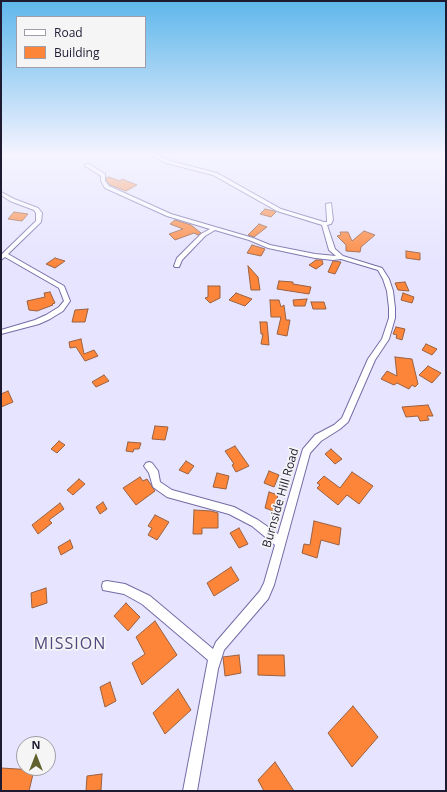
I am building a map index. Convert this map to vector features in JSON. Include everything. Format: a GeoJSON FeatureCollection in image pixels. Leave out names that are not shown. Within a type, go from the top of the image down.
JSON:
{"type":"FeatureCollection","features":[{"type":"Feature","properties":{"kind":"street","name":"Burnside Hill Road"},"geometry":{"type":"LineString","coordinates":[[118,192],[169,214],[213,229],[251,239],[268,246],[315,256],[333,258],[341,257],[380,270],[386,279],[390,291],[392,318],[385,340],[372,359],[345,420],[318,438],[306,452],[270,585],[264,595],[220,646],[215,658],[190,791]]}},
{"type":"Feature","properties":{"kind":"street"},"geometry":{"type":"LineString","coordinates":[[247,192],[279,210],[324,224],[329,223],[330,220],[329,204]]}},
{"type":"Feature","properties":{"kind":"street"},"geometry":{"type":"LineString","coordinates":[[1,193],[12,200],[36,209],[39,213],[39,221],[3,257],[62,287],[67,301],[61,309],[48,317],[37,322],[1,332]]}},
{"type":"Feature","properties":{"kind":"street"},"geometry":{"type":"LineString","coordinates":[[324,224],[332,250],[341,257]]}},
{"type":"Feature","properties":{"kind":"street"},"geometry":{"type":"LineString","coordinates":[[177,266],[179,259],[203,235],[213,229]]}},
{"type":"Feature","properties":{"kind":"street"},"geometry":{"type":"LineString","coordinates":[[149,466],[153,471],[156,484],[170,494],[231,510],[255,523],[281,543]]}},
{"type":"Feature","properties":{"kind":"street"},"geometry":{"type":"LineString","coordinates":[[107,586],[126,589],[146,600],[215,658]]}},
{"type":"Feature","properties":{"kind":"building"},"geometry":{"type":"Polygon","coordinates":[[[265,209],[276,212],[271,217],[260,214],[265,209]]]}},
{"type":"Feature","properties":{"kind":"building"},"geometry":{"type":"Polygon","coordinates":[[[14,212],[28,214],[22,221],[8,219],[14,212]]]}},
{"type":"Feature","properties":{"kind":"building"},"geometry":{"type":"Polygon","coordinates":[[[175,220],[191,225],[201,233],[198,235],[194,233],[175,240],[169,234],[183,229],[170,224],[175,220]]]}},
{"type":"Feature","properties":{"kind":"building"},"geometry":{"type":"Polygon","coordinates":[[[259,224],[267,227],[254,237],[248,235],[259,224]]]}},
{"type":"Feature","properties":{"kind":"building"},"geometry":{"type":"Polygon","coordinates":[[[364,231],[375,235],[361,247],[360,252],[346,251],[346,245],[337,236],[341,235],[340,232],[348,232],[352,241],[364,231]]]}},
{"type":"Feature","properties":{"kind":"building"},"geometry":{"type":"Polygon","coordinates":[[[252,245],[265,249],[261,256],[247,253],[252,245]]]}},
{"type":"Feature","properties":{"kind":"building"},"geometry":{"type":"Polygon","coordinates":[[[406,251],[420,253],[420,260],[406,258],[406,251]]]}},
{"type":"Feature","properties":{"kind":"building"},"geometry":{"type":"Polygon","coordinates":[[[55,258],[65,261],[55,268],[46,264],[55,258]]]}},
{"type":"Feature","properties":{"kind":"building"},"geometry":{"type":"Polygon","coordinates":[[[316,260],[322,260],[323,264],[316,269],[309,265],[316,260]]]}},
{"type":"Feature","properties":{"kind":"building"},"geometry":{"type":"Polygon","coordinates":[[[333,261],[341,262],[335,274],[328,272],[333,261]]]}},
{"type":"Feature","properties":{"kind":"building"},"geometry":{"type":"Polygon","coordinates":[[[248,266],[258,277],[260,290],[251,290],[248,266]]]}},
{"type":"Feature","properties":{"kind":"building"},"geometry":{"type":"Polygon","coordinates":[[[279,281],[293,282],[293,284],[311,287],[309,294],[277,289],[279,281]]]}},
{"type":"Feature","properties":{"kind":"building"},"geometry":{"type":"Polygon","coordinates":[[[405,282],[409,291],[398,290],[395,283],[405,282]]]}},
{"type":"Feature","properties":{"kind":"building"},"geometry":{"type":"Polygon","coordinates":[[[208,286],[220,286],[220,298],[210,303],[205,298],[208,297],[208,286]]]}},
{"type":"Feature","properties":{"kind":"building"},"geometry":{"type":"Polygon","coordinates":[[[50,292],[55,303],[52,304],[53,305],[37,311],[29,310],[27,301],[45,297],[44,293],[50,292]]]}},
{"type":"Feature","properties":{"kind":"building"},"geometry":{"type":"Polygon","coordinates":[[[236,293],[252,299],[245,306],[229,300],[236,293]]]}},
{"type":"Feature","properties":{"kind":"building"},"geometry":{"type":"Polygon","coordinates":[[[403,293],[414,297],[412,303],[401,300],[403,293]]]}},
{"type":"Feature","properties":{"kind":"building"},"geometry":{"type":"Polygon","coordinates":[[[307,299],[305,306],[294,306],[293,300],[307,299]]]}},
{"type":"Feature","properties":{"kind":"building"},"geometry":{"type":"Polygon","coordinates":[[[270,300],[279,300],[281,307],[284,305],[286,320],[290,320],[287,336],[277,334],[281,317],[271,317],[270,300]]]}},
{"type":"Feature","properties":{"kind":"building"},"geometry":{"type":"Polygon","coordinates":[[[311,302],[324,302],[326,309],[313,309],[311,302]]]}},
{"type":"Feature","properties":{"kind":"building"},"geometry":{"type":"Polygon","coordinates":[[[88,309],[85,322],[72,322],[75,310],[88,309]]]}},
{"type":"Feature","properties":{"kind":"building"},"geometry":{"type":"Polygon","coordinates":[[[260,322],[267,322],[269,345],[261,344],[263,334],[261,334],[260,322]]]}},
{"type":"Feature","properties":{"kind":"building"},"geometry":{"type":"Polygon","coordinates":[[[396,327],[405,329],[402,340],[396,338],[397,335],[393,334],[396,327]]]}},
{"type":"Feature","properties":{"kind":"building"},"geometry":{"type":"Polygon","coordinates":[[[81,339],[84,354],[94,350],[98,356],[85,361],[76,347],[70,348],[69,342],[81,339]]]}},
{"type":"Feature","properties":{"kind":"building"},"geometry":{"type":"Polygon","coordinates":[[[426,344],[437,349],[432,355],[422,350],[426,344]]]}},
{"type":"Feature","properties":{"kind":"building"},"geometry":{"type":"Polygon","coordinates":[[[395,357],[412,359],[418,384],[415,387],[412,385],[409,389],[397,383],[394,385],[381,379],[387,371],[397,376],[395,357]]]}},
{"type":"Feature","properties":{"kind":"building"},"geometry":{"type":"Polygon","coordinates":[[[428,366],[441,373],[432,383],[419,375],[428,366]]]}},
{"type":"Feature","properties":{"kind":"building"},"geometry":{"type":"Polygon","coordinates":[[[104,375],[109,381],[96,387],[92,382],[104,375]]]}},
{"type":"Feature","properties":{"kind":"building"},"geometry":{"type":"Polygon","coordinates":[[[8,391],[13,402],[1,407],[1,394],[8,391]]]}},
{"type":"Feature","properties":{"kind":"building"},"geometry":{"type":"Polygon","coordinates":[[[428,405],[433,416],[427,416],[429,420],[420,421],[418,416],[406,417],[402,407],[428,405]]]}},
{"type":"Feature","properties":{"kind":"building"},"geometry":{"type":"Polygon","coordinates":[[[155,426],[168,427],[165,440],[152,439],[155,426]]]}},
{"type":"Feature","properties":{"kind":"building"},"geometry":{"type":"Polygon","coordinates":[[[59,441],[65,445],[57,453],[51,449],[59,441]]]}},
{"type":"Feature","properties":{"kind":"building"},"geometry":{"type":"Polygon","coordinates":[[[128,442],[141,443],[139,449],[134,449],[133,452],[126,451],[128,442]]]}},
{"type":"Feature","properties":{"kind":"building"},"geometry":{"type":"Polygon","coordinates":[[[235,446],[249,466],[236,472],[232,465],[234,464],[225,451],[235,446]]]}},
{"type":"Feature","properties":{"kind":"building"},"geometry":{"type":"Polygon","coordinates":[[[331,449],[342,459],[335,464],[325,454],[331,449]]]}},
{"type":"Feature","properties":{"kind":"building"},"geometry":{"type":"Polygon","coordinates":[[[186,461],[194,466],[188,474],[179,470],[186,461]]]}},
{"type":"Feature","properties":{"kind":"building"},"geometry":{"type":"Polygon","coordinates":[[[269,471],[279,475],[274,487],[264,483],[269,471]]]}},
{"type":"Feature","properties":{"kind":"building"},"geometry":{"type":"Polygon","coordinates":[[[352,472],[373,486],[359,504],[347,495],[338,505],[317,488],[320,485],[317,483],[324,476],[340,488],[352,472]]]}},
{"type":"Feature","properties":{"kind":"building"},"geometry":{"type":"Polygon","coordinates":[[[217,473],[229,476],[226,489],[213,487],[217,473]]]}},
{"type":"Feature","properties":{"kind":"building"},"geometry":{"type":"Polygon","coordinates":[[[140,477],[143,481],[147,479],[155,491],[136,505],[123,488],[140,477]]]}},
{"type":"Feature","properties":{"kind":"building"},"geometry":{"type":"Polygon","coordinates":[[[79,479],[85,484],[73,495],[67,490],[79,479]]]}},
{"type":"Feature","properties":{"kind":"building"},"geometry":{"type":"Polygon","coordinates":[[[269,492],[278,495],[273,511],[265,508],[269,492]]]}},
{"type":"Feature","properties":{"kind":"building"},"geometry":{"type":"Polygon","coordinates":[[[103,502],[107,509],[100,514],[96,507],[103,502]]]}},
{"type":"Feature","properties":{"kind":"building"},"geometry":{"type":"Polygon","coordinates":[[[60,503],[64,509],[49,520],[52,523],[38,534],[32,525],[60,503]]]}},
{"type":"Feature","properties":{"kind":"building"},"geometry":{"type":"Polygon","coordinates":[[[194,510],[218,513],[218,528],[202,528],[202,534],[193,534],[194,510]]]}},
{"type":"Feature","properties":{"kind":"building"},"geometry":{"type":"Polygon","coordinates":[[[155,515],[169,522],[157,540],[148,535],[152,528],[148,526],[155,515]]]}},
{"type":"Feature","properties":{"kind":"building"},"geometry":{"type":"Polygon","coordinates":[[[314,521],[341,528],[339,545],[321,540],[317,558],[302,553],[304,544],[310,545],[314,521]]]}},
{"type":"Feature","properties":{"kind":"building"},"geometry":{"type":"Polygon","coordinates":[[[239,528],[248,544],[239,548],[230,533],[239,528]]]}},
{"type":"Feature","properties":{"kind":"building"},"geometry":{"type":"Polygon","coordinates":[[[70,540],[73,548],[61,555],[58,547],[70,540]]]}},
{"type":"Feature","properties":{"kind":"building"},"geometry":{"type":"Polygon","coordinates":[[[231,567],[239,580],[214,596],[207,583],[231,567]]]}},
{"type":"Feature","properties":{"kind":"building"},"geometry":{"type":"Polygon","coordinates":[[[46,588],[47,603],[32,608],[31,593],[46,588]]]}},
{"type":"Feature","properties":{"kind":"building"},"geometry":{"type":"Polygon","coordinates":[[[126,603],[140,617],[128,631],[114,616],[126,603]]]}},
{"type":"Feature","properties":{"kind":"building"},"geometry":{"type":"Polygon","coordinates":[[[155,621],[177,655],[142,685],[132,663],[145,654],[136,637],[155,621]]]}},
{"type":"Feature","properties":{"kind":"building"},"geometry":{"type":"Polygon","coordinates":[[[239,655],[241,673],[225,676],[223,657],[239,655]]]}},
{"type":"Feature","properties":{"kind":"building"},"geometry":{"type":"Polygon","coordinates":[[[258,655],[284,655],[285,676],[258,675],[258,655]]]}},
{"type":"Feature","properties":{"kind":"building"},"geometry":{"type":"Polygon","coordinates":[[[110,682],[116,701],[105,707],[100,687],[110,682]]]}},
{"type":"Feature","properties":{"kind":"building"},"geometry":{"type":"Polygon","coordinates":[[[178,689],[191,710],[165,734],[153,713],[178,689]]]}},
{"type":"Feature","properties":{"kind":"building"},"geometry":{"type":"Polygon","coordinates":[[[353,706],[378,737],[352,767],[328,733],[353,706]]]}},
{"type":"Feature","properties":{"kind":"building"},"geometry":{"type":"Polygon","coordinates":[[[275,762],[294,791],[264,791],[258,780],[275,762]]]}},
{"type":"Feature","properties":{"kind":"building"},"geometry":{"type":"Polygon","coordinates":[[[1,768],[16,769],[16,776],[33,776],[29,791],[1,791],[1,768]]]}},
{"type":"Feature","properties":{"kind":"building"},"geometry":{"type":"Polygon","coordinates":[[[102,774],[101,790],[86,791],[87,776],[102,774]]]}},
{"type":"Feature","properties":{"kind":"district","name":"MISSION"},"geometry":{"type":"Point","coordinates":[70,644]}}]}
